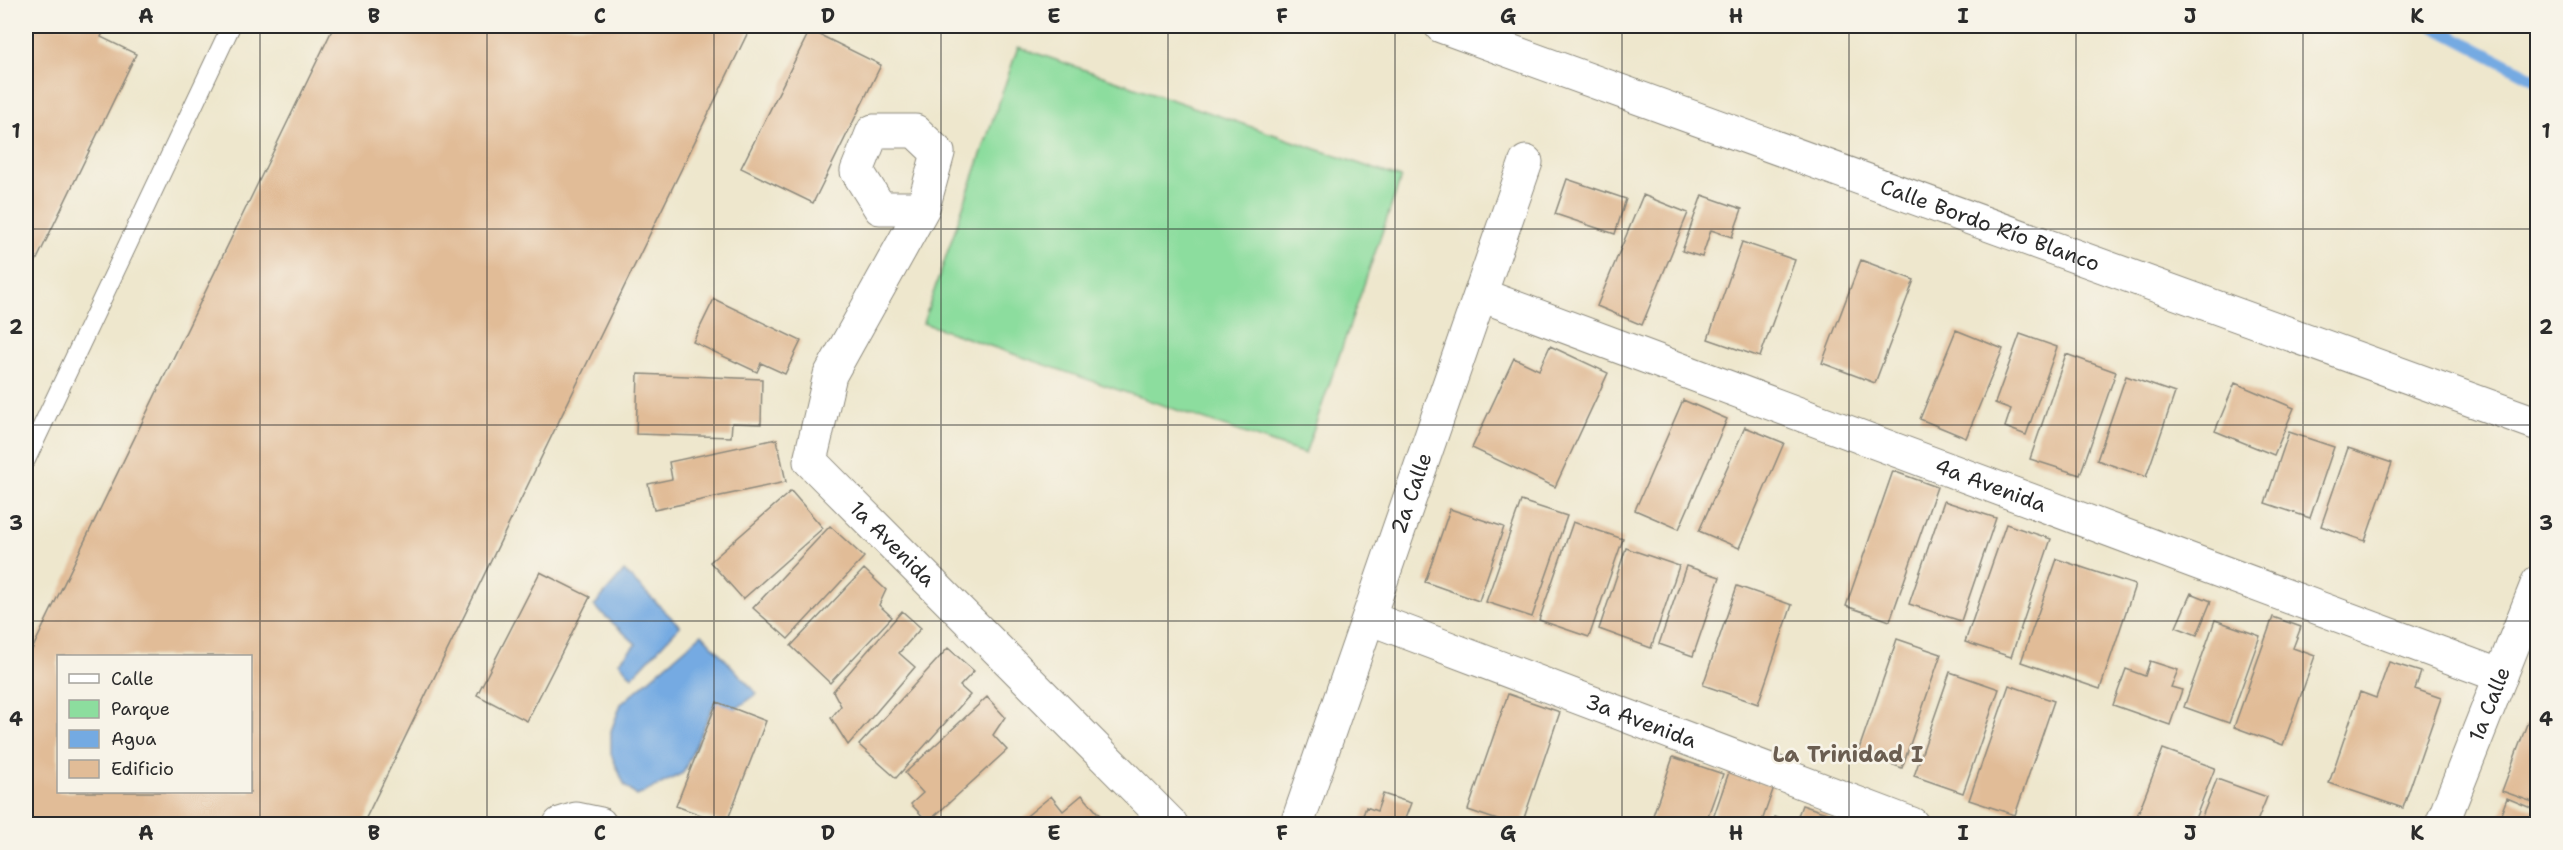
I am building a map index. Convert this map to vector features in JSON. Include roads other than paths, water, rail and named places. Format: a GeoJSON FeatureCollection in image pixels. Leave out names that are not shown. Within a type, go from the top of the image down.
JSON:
{"type":"FeatureCollection","features":[{"type":"Feature","properties":{"kind":"street","name":"Calle Bordo Río Blanco"},"geometry":{"type":"LineString","coordinates":[[1441,26],[2538,424]]}},
{"type":"Feature","properties":{"kind":"street","name":"2a Calle"},"geometry":{"type":"LineString","coordinates":[[1297,825],[1526,162]]}},
{"type":"Feature","properties":{"kind":"street","name":"1a Avenida"},"geometry":{"type":"LineString","coordinates":[[923,208],[830,375],[810,461],[1171,825]]}},
{"type":"Feature","properties":{"kind":"street","name":"4a Avenida"},"geometry":{"type":"LineString","coordinates":[[1481,295],[2501,676]]}},
{"type":"Feature","properties":{"kind":"street","name":"1a Calle"},"geometry":{"type":"LineString","coordinates":[[2442,825],[2538,582]]}},
{"type":"Feature","properties":{"kind":"street","name":"3a Avenida"},"geometry":{"type":"LineString","coordinates":[[1369,618],[1912,825]]}},
{"type":"Feature","properties":{"kind":"street"},"geometry":{"type":"LineString","coordinates":[[560,825],[576,819],[600,825]]}},
{"type":"Feature","properties":{"kind":"lane"},"geometry":{"type":"LineString","coordinates":[[26,460],[231,26]]}},
{"type":"Feature","properties":{"kind":"water"},"geometry":{"type":"Polygon","coordinates":[[[624,571],[680,626],[632,677],[619,662],[636,644],[594,606],[624,571]]]}},
{"type":"Feature","properties":{"kind":"water"},"geometry":{"type":"Polygon","coordinates":[[[702,634],[757,694],[733,711],[713,707],[683,773],[637,796],[625,786],[611,754],[611,731],[621,704],[702,634]]]}},
{"type":"Feature","properties":{"kind":"waterway"},"geometry":{"type":"LineString","coordinates":[[2433,26],[2538,81]]}},
{"type":"Feature","properties":{"kind":"district","name":"La Trinidad I"},"geometry":{"type":"Point","coordinates":[1848,754]}}]}
